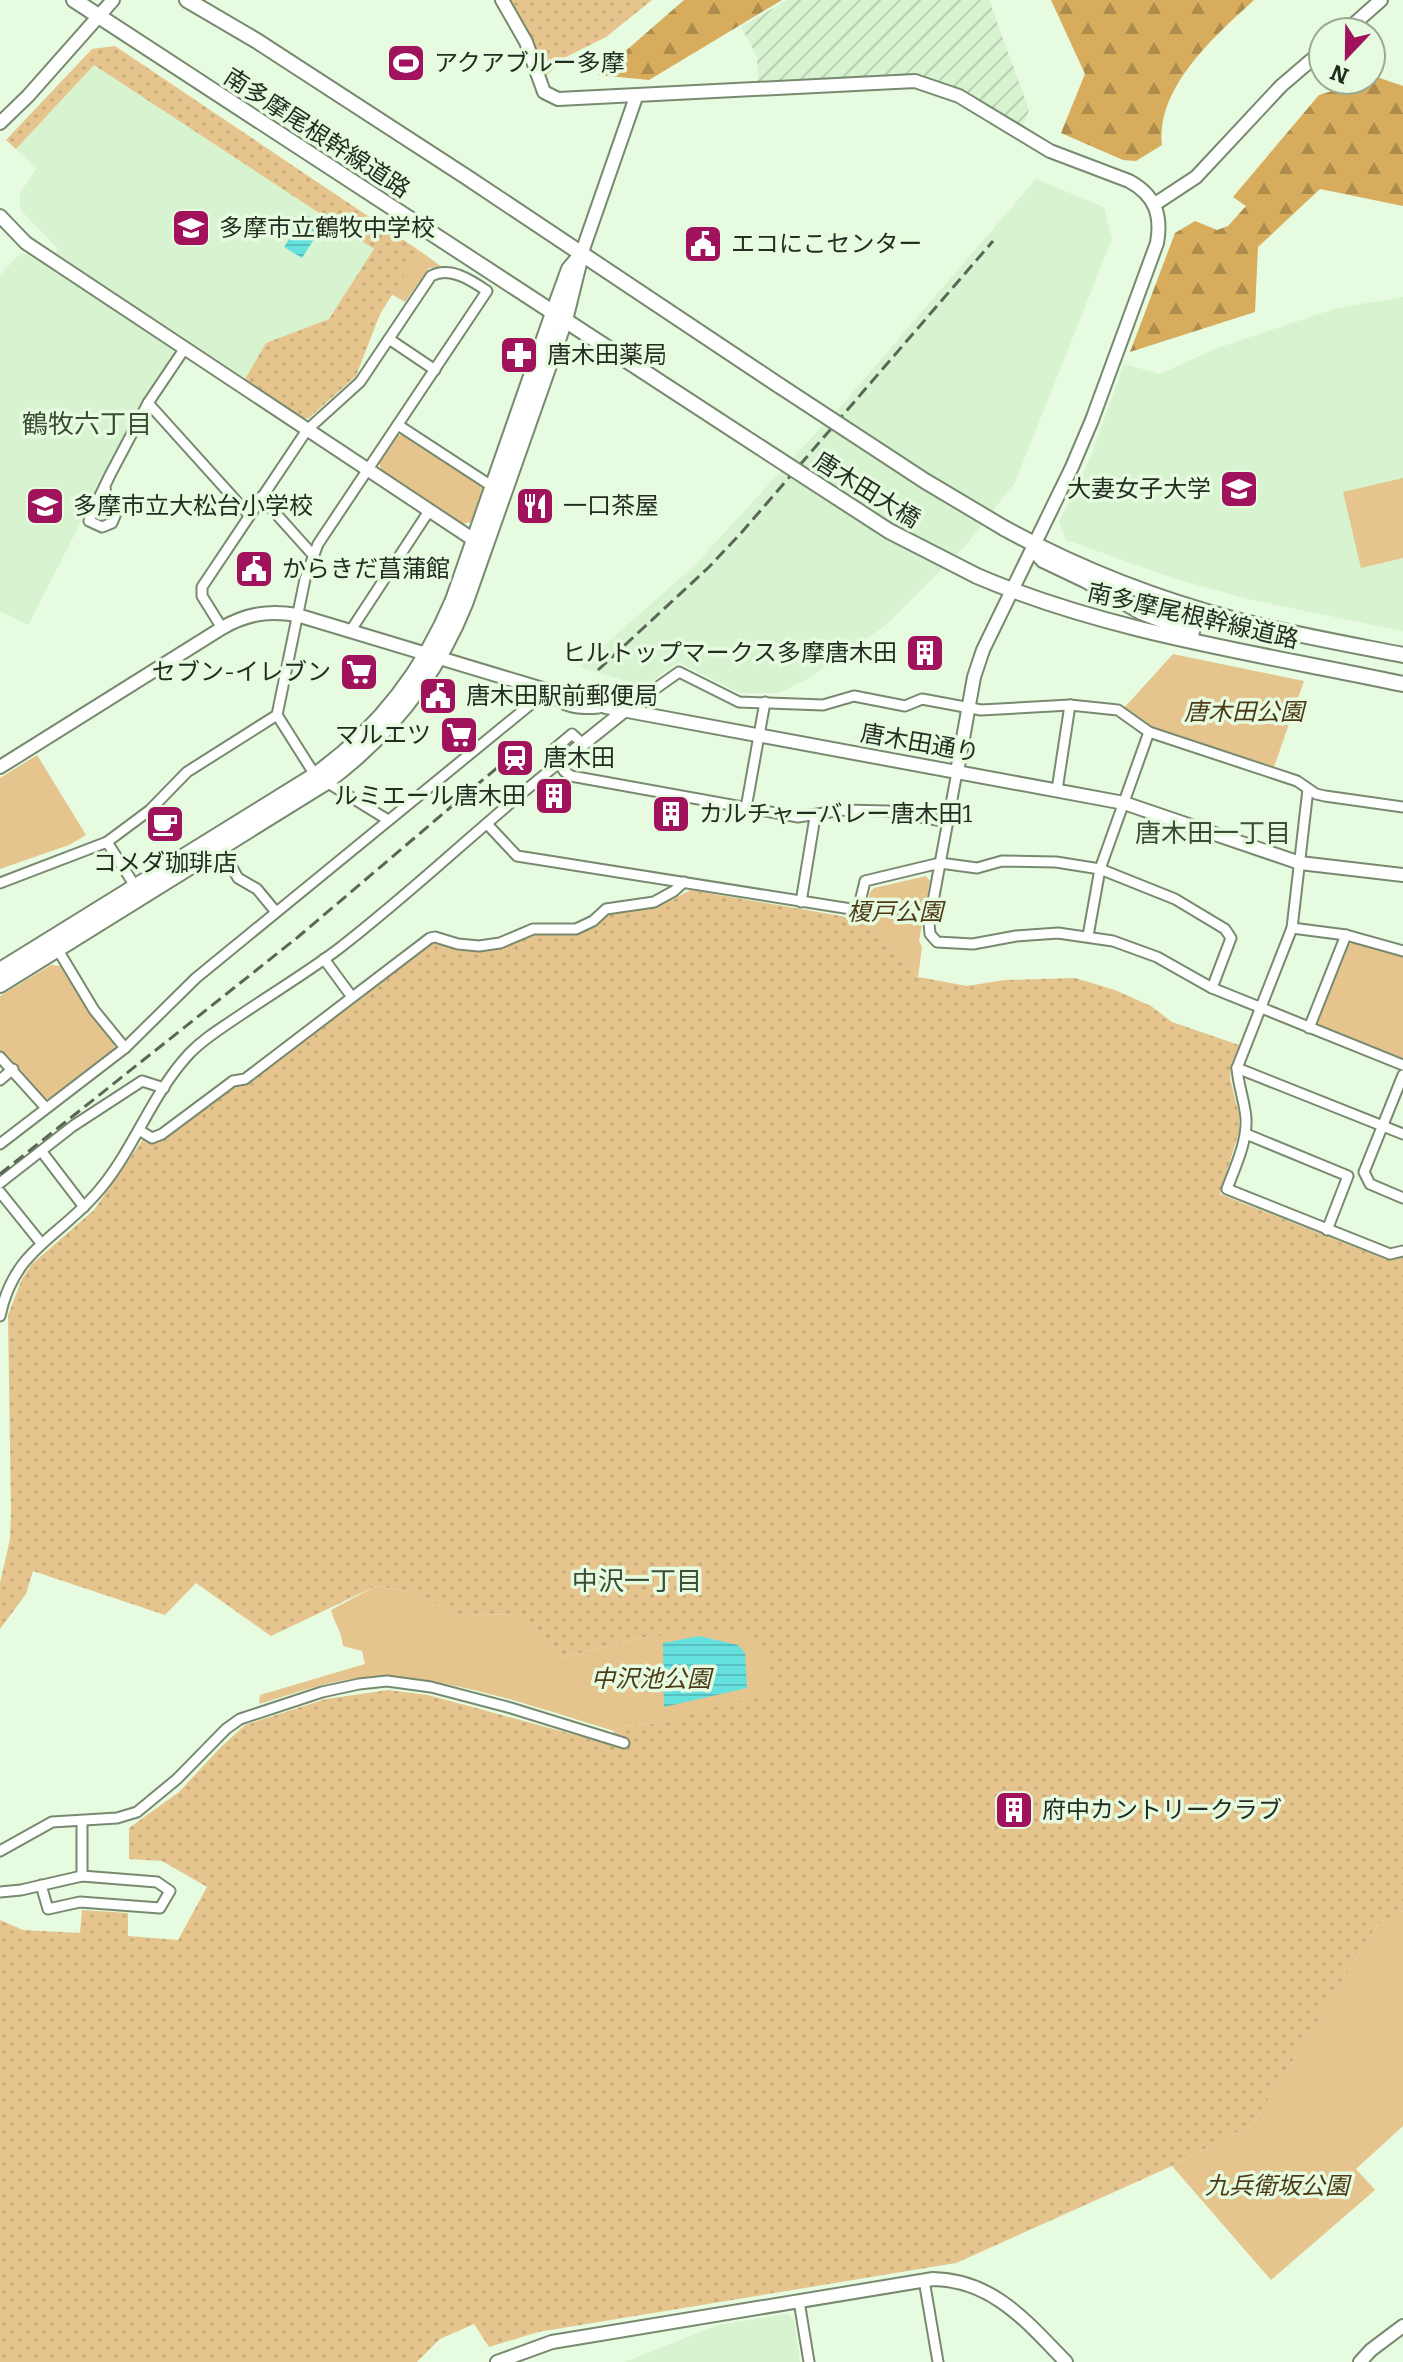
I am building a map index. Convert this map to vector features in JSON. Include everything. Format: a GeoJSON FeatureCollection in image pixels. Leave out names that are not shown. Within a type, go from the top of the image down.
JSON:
{"type":"FeatureCollection","features":[{"type":"Feature","properties":{"kind":"main road","name":"南多摩尾根幹線道路"},"geometry":{"type":"LineString","coordinates":[[74,0],[738,433]]}},
{"type":"Feature","properties":{"kind":"main road","name":"南多摩尾根幹線道路"},"geometry":{"type":"LineString","coordinates":[[187,0],[296,66],[780,386]]}},
{"type":"Feature","properties":{"kind":"main road"},"geometry":{"type":"LineString","coordinates":[[434,656],[493,487],[581,255]]}},
{"type":"Feature","properties":{"kind":"main road"},"geometry":{"type":"LineString","coordinates":[[0,970],[54,944],[221,848],[377,739],[413,697],[465,604],[559,316]]}},
{"type":"Feature","properties":{"kind":"main road","name":"唐木田大橋"},"geometry":{"type":"LineString","coordinates":[[780,386],[925,481],[1004,528]]}},
{"type":"Feature","properties":{"kind":"main road","name":"唐木田大橋"},"geometry":{"type":"LineString","coordinates":[[738,433],[880,526],[977,576]]}},
{"type":"Feature","properties":{"kind":"main road","name":"南多摩尾根幹線道路"},"geometry":{"type":"LineString","coordinates":[[1004,528],[1100,574],[1178,603],[1238,620],[1403,655]]}},
{"type":"Feature","properties":{"kind":"main road"},"geometry":{"type":"LineString","coordinates":[[1034,544],[1043,560],[1131,607],[1233,648]]}},
{"type":"Feature","properties":{"kind":"main road","name":"南多摩尾根幹線道路"},"geometry":{"type":"LineString","coordinates":[[977,576],[1087,616],[1403,684]]}},
{"type":"Feature","properties":{"kind":"main road"},"geometry":{"type":"LineString","coordinates":[[0,985],[135,886],[320,779]]}},
{"type":"Feature","properties":{"kind":"street"},"geometry":{"type":"LineString","coordinates":[[0,123],[113,0]]}},
{"type":"Feature","properties":{"kind":"street"},"geometry":{"type":"LineString","coordinates":[[502,0],[526,42],[544,92],[550,97],[636,97],[915,81],[959,96],[1050,151],[1129,181],[1149,195],[1159,219],[1157,243],[1072,467],[983,650],[968,708],[929,928],[937,942],[973,944],[1016,936],[1058,933],[1088,936],[1134,948],[1212,988],[1403,1065]]}},
{"type":"Feature","properties":{"kind":"street"},"geometry":{"type":"LineString","coordinates":[[1363,16],[1381,0]]}},
{"type":"Feature","properties":{"kind":"street"},"geometry":{"type":"LineString","coordinates":[[1155,204],[1196,177],[1281,86],[1307,64]]}},
{"type":"Feature","properties":{"kind":"street"},"geometry":{"type":"LineString","coordinates":[[581,255],[636,97]]}},
{"type":"Feature","properties":{"kind":"street"},"geometry":{"type":"LineString","coordinates":[[0,216],[26,243],[474,540]]}},
{"type":"Feature","properties":{"kind":"street"},"geometry":{"type":"LineString","coordinates":[[222,628],[202,596],[202,587],[307,430],[360,382],[431,276],[438,272],[466,277],[487,291],[313,555],[297,615],[277,715],[320,779],[388,820]]}},
{"type":"Feature","properties":{"kind":"street"},"geometry":{"type":"LineString","coordinates":[[389,339],[435,370]]}},
{"type":"Feature","properties":{"kind":"street"},"geometry":{"type":"LineString","coordinates":[[105,487],[148,403],[185,348]]}},
{"type":"Feature","properties":{"kind":"street"},"geometry":{"type":"LineString","coordinates":[[148,403],[249,515]]}},
{"type":"Feature","properties":{"kind":"street"},"geometry":{"type":"LineString","coordinates":[[398,425],[493,487]]}},
{"type":"Feature","properties":{"kind":"street"},"geometry":{"type":"LineString","coordinates":[[261,497],[313,555]]}},
{"type":"Feature","properties":{"kind":"street"},"geometry":{"type":"LineString","coordinates":[[351,630],[429,511]]}},
{"type":"Feature","properties":{"kind":"street","name":"唐木田通り"},"geometry":{"type":"LineString","coordinates":[[0,767],[239,618],[275,612],[351,630],[616,709],[1124,803],[1300,863],[1403,875]]}},
{"type":"Feature","properties":{"kind":"street"},"geometry":{"type":"LineString","coordinates":[[0,1316],[4,1287],[41,1243],[84,1207],[105,1184],[177,1068],[198,1045],[324,959],[410,892],[583,744],[616,709],[679,672],[739,702],[823,705],[854,696],[905,706],[922,699],[981,710],[1070,705],[1118,710],[1149,732],[1297,781],[1325,796],[1403,807]]}},
{"type":"Feature","properties":{"kind":"street"},"geometry":{"type":"LineString","coordinates":[[0,1144],[125,1048],[196,978],[531,704],[543,689]]}},
{"type":"Feature","properties":{"kind":"street"},"geometry":{"type":"LineString","coordinates":[[746,808],[765,702]]}},
{"type":"Feature","properties":{"kind":"street"},"geometry":{"type":"LineString","coordinates":[[1057,790],[1070,705]]}},
{"type":"Feature","properties":{"kind":"street"},"geometry":{"type":"LineString","coordinates":[[0,883],[107,842],[150,810],[187,772],[277,715]]}},
{"type":"Feature","properties":{"kind":"street"},"geometry":{"type":"LineString","coordinates":[[1088,936],[1100,869],[1149,732]]}},
{"type":"Feature","properties":{"kind":"street"},"geometry":{"type":"LineString","coordinates":[[559,763],[571,776],[798,817],[815,817],[843,810],[887,811],[948,822]]}},
{"type":"Feature","properties":{"kind":"street"},"geometry":{"type":"LineString","coordinates":[[1308,789],[1292,928],[1237,1068],[1246,1116],[1246,1134],[1227,1189],[1390,1254],[1403,1251]]}},
{"type":"Feature","properties":{"kind":"street"},"geometry":{"type":"LineString","coordinates":[[801,902],[815,817]]}},
{"type":"Feature","properties":{"kind":"street"},"geometry":{"type":"LineString","coordinates":[[487,824],[517,856],[851,909],[859,906],[865,881],[940,863],[977,868],[1002,861],[1056,862],[1100,869],[1175,899],[1225,929],[1231,938],[1212,988]]}},
{"type":"Feature","properties":{"kind":"street"},"geometry":{"type":"LineString","coordinates":[[107,842],[135,886]]}},
{"type":"Feature","properties":{"kind":"street"},"geometry":{"type":"LineString","coordinates":[[221,848],[238,878],[257,889],[276,912]]}},
{"type":"Feature","properties":{"kind":"street"},"geometry":{"type":"LineString","coordinates":[[139,1130],[157,1138],[233,1081],[245,1079],[430,938],[479,946],[500,943],[533,929],[576,929],[593,921],[606,909],[654,902],[684,882]]}},
{"type":"Feature","properties":{"kind":"street"},"geometry":{"type":"LineString","coordinates":[[1292,928],[1346,935],[1403,951]]}},
{"type":"Feature","properties":{"kind":"street"},"geometry":{"type":"LineString","coordinates":[[1309,1028],[1346,935]]}},
{"type":"Feature","properties":{"kind":"street"},"geometry":{"type":"LineString","coordinates":[[54,944],[94,1010],[125,1048]]}},
{"type":"Feature","properties":{"kind":"street"},"geometry":{"type":"LineString","coordinates":[[324,959],[352,997]]}},
{"type":"Feature","properties":{"kind":"street"},"geometry":{"type":"LineString","coordinates":[[0,1057],[46,1108]]}},
{"type":"Feature","properties":{"kind":"street"},"geometry":{"type":"LineString","coordinates":[[1237,1068],[1403,1134]]}},
{"type":"Feature","properties":{"kind":"street"},"geometry":{"type":"LineString","coordinates":[[0,1080],[13,1069]]}},
{"type":"Feature","properties":{"kind":"street"},"geometry":{"type":"LineString","coordinates":[[1403,1075],[1364,1172],[1370,1184],[1403,1198]]}},
{"type":"Feature","properties":{"kind":"street"},"geometry":{"type":"LineString","coordinates":[[0,1183],[73,1126],[142,1081],[164,1088]]}},
{"type":"Feature","properties":{"kind":"street"},"geometry":{"type":"LineString","coordinates":[[1246,1134],[1348,1176],[1327,1230]]}},
{"type":"Feature","properties":{"kind":"street"},"geometry":{"type":"LineString","coordinates":[[42,1152],[84,1207]]}},
{"type":"Feature","properties":{"kind":"street"},"geometry":{"type":"LineString","coordinates":[[0,1192],[41,1243]]}},
{"type":"Feature","properties":{"kind":"street"},"geometry":{"type":"LineString","coordinates":[[0,1851],[52,1822],[117,1818],[137,1812],[240,1719],[359,1684],[387,1681],[431,1687],[596,1732],[624,1743]]}},
{"type":"Feature","properties":{"kind":"street"},"geometry":{"type":"LineString","coordinates":[[82,1821],[82,1876]]}},
{"type":"Feature","properties":{"kind":"street"},"geometry":{"type":"LineString","coordinates":[[0,1892],[82,1876],[157,1882],[170,1891],[160,1908],[80,1902],[48,1909],[41,1885]]}},
{"type":"Feature","properties":{"kind":"street"},"geometry":{"type":"LineString","coordinates":[[924,2280],[938,2362]]}},
{"type":"Feature","properties":{"kind":"street"},"geometry":{"type":"LineString","coordinates":[[497,2362],[552,2342],[924,2280],[966,2283],[1003,2300],[1066,2362]]}},
{"type":"Feature","properties":{"kind":"street"},"geometry":{"type":"LineString","coordinates":[[799,2301],[809,2362]]}},
{"type":"Feature","properties":{"kind":"street"},"geometry":{"type":"LineString","coordinates":[[1360,2362],[1403,2326]]}},
{"type":"Feature","properties":{"kind":"shaded area"},"geometry":{"type":"Polygon","coordinates":[[[787,0],[989,0],[1029,110],[1021,130],[958,89],[932,78],[914,75],[758,82],[757,56],[741,27],[787,0]]]}},
{"type":"Feature","properties":{"kind":"shaded area","name":"多摩市立鶴牧中学校"},"geometry":{"type":"Polygon","coordinates":[[[94,65],[375,250],[329,319],[266,343],[245,379],[56,253],[57,248],[20,209],[20,193],[37,168],[16,149],[94,65]]]}},
{"type":"Feature","properties":{"kind":"shaded area"},"geometry":{"type":"Polygon","coordinates":[[[1036,179],[1104,207],[1112,239],[1015,482],[968,543],[886,625],[807,679],[780,693],[741,693],[678,662],[644,687],[580,667],[695,565],[848,398],[1036,179]]]}},
{"type":"Feature","properties":{"kind":"shaded area","name":"多摩市立大松台小学校"},"geometry":{"type":"Polygon","coordinates":[[[20,254],[31,254],[171,348],[174,355],[143,401],[28,625],[0,611],[0,275],[20,254]]]}},
{"type":"Feature","properties":{"kind":"shaded area","name":"大妻女子大学"},"geometry":{"type":"Polygon","coordinates":[[[1403,297],[1403,631],[1252,600],[1179,580],[1066,540],[1059,522],[1091,456],[1124,364],[1160,374],[1217,348],[1337,308],[1403,297]]]}},
{"type":"Feature","properties":{"kind":"shaded area"},"geometry":{"type":"Polygon","coordinates":[[[788,2314],[794,2320],[800,2362],[625,2362],[718,2325],[788,2314]]]}},
{"type":"Feature","properties":{"kind":"green space"},"geometry":{"type":"Polygon","coordinates":[[[508,0],[652,0],[606,37],[564,58],[546,76],[530,34],[508,0]]]}},
{"type":"Feature","properties":{"kind":"green space"},"geometry":{"type":"Polygon","coordinates":[[[684,0],[782,0],[649,80],[598,75],[684,0]]]}},
{"type":"Feature","properties":{"kind":"green space"},"geometry":{"type":"Polygon","coordinates":[[[1051,0],[1254,0],[1191,64],[1168,103],[1162,145],[1136,161],[1123,160],[1061,133],[1085,74],[1051,0]]]}},
{"type":"Feature","properties":{"kind":"green space"},"geometry":{"type":"Polygon","coordinates":[[[115,46],[420,251],[380,314],[356,376],[309,418],[302,419],[245,379],[266,343],[329,319],[374,249],[94,65],[16,149],[6,140],[92,49],[115,46]]]}},
{"type":"Feature","properties":{"kind":"green space"},"geometry":{"type":"Polygon","coordinates":[[[1387,80],[1403,86],[1403,206],[1320,189],[1258,247],[1255,312],[1130,352],[1175,233],[1195,221],[1217,230],[1228,226],[1246,206],[1233,197],[1318,96],[1387,96],[1387,80]]]}},
{"type":"Feature","properties":{"kind":"green space"},"geometry":{"type":"Polygon","coordinates":[[[420,251],[442,267],[429,268],[405,302],[391,294],[420,251]]]}},
{"type":"Feature","properties":{"kind":"green space"},"geometry":{"type":"Polygon","coordinates":[[[397,435],[405,435],[480,485],[483,490],[471,522],[463,524],[381,471],[379,462],[397,435]]]}},
{"type":"Feature","properties":{"kind":"green space"},"geometry":{"type":"Polygon","coordinates":[[[1403,478],[1403,558],[1361,568],[1343,492],[1403,478]]]}},
{"type":"Feature","properties":{"kind":"green space","name":"唐木田公園"},"geometry":{"type":"Polygon","coordinates":[[[1173,654],[1304,681],[1274,767],[1148,726],[1124,708],[1173,654]]]}},
{"type":"Feature","properties":{"kind":"green space"},"geometry":{"type":"Polygon","coordinates":[[[37,755],[86,835],[69,845],[0,869],[0,778],[37,755]]]}},
{"type":"Feature","properties":{"kind":"green space","name":"榎戸公園"},"geometry":{"type":"Polygon","coordinates":[[[926,876],[930,881],[919,941],[922,947],[918,977],[863,923],[870,892],[874,888],[926,876]]]}},
{"type":"Feature","properties":{"kind":"green space","name":"府中カントリークラブ"},"geometry":{"type":"Polygon","coordinates":[[[691,890],[864,920],[863,923],[918,977],[967,986],[1005,980],[1075,978],[1115,990],[1151,1006],[1172,1022],[1239,1045],[1230,1078],[1239,1114],[1239,1132],[1220,1194],[1385,1259],[1403,1257],[1403,1911],[1377,1925],[1254,2123],[1172,2166],[956,2263],[538,2332],[489,2347],[474,2324],[440,2339],[417,2362],[0,2362],[0,1920],[23,1930],[80,1933],[82,1910],[128,1913],[128,1936],[178,1940],[207,1887],[162,1861],[129,1859],[129,1828],[179,1792],[245,1725],[326,1699],[388,1690],[428,1695],[609,1744],[614,1731],[623,1726],[652,1724],[767,1693],[650,1636],[563,1657],[520,1614],[460,1615],[412,1592],[376,1586],[271,1636],[196,1583],[165,1615],[33,1571],[26,1594],[0,1629],[0,1583],[10,1539],[11,1511],[8,1315],[22,1279],[32,1264],[94,1210],[143,1139],[153,1143],[163,1140],[236,1085],[248,1083],[432,943],[462,951],[480,951],[497,949],[530,935],[579,934],[609,914],[657,907],[691,890]]]}},
{"type":"Feature","properties":{"kind":"green space"},"geometry":{"type":"Polygon","coordinates":[[[1353,942],[1403,956],[1403,1058],[1316,1024],[1347,946],[1353,942]]]}},
{"type":"Feature","properties":{"kind":"green space"},"geometry":{"type":"Polygon","coordinates":[[[51,965],[62,966],[90,1013],[115,1042],[114,1051],[51,1099],[43,1098],[0,1050],[0,996],[51,965]]]}},
{"type":"Feature","properties":{"kind":"green space","name":"中沢池公園"},"geometry":{"type":"Polygon","coordinates":[[[376,1586],[412,1592],[460,1615],[520,1614],[563,1657],[650,1636],[740,1631],[765,1651],[767,1694],[652,1724],[623,1726],[614,1731],[489,1694],[423,1680],[391,1677],[335,1682],[259,1704],[260,1695],[365,1664],[362,1651],[343,1646],[331,1610],[376,1586]]]}},
{"type":"Feature","properties":{"kind":"green space","name":"九兵衛坂公園"},"geometry":{"type":"Polygon","coordinates":[[[1403,1911],[1403,2126],[1356,2169],[1375,2190],[1271,2280],[1172,2166],[1254,2123],[1377,1925],[1403,1911]]]}},
{"type":"Feature","properties":{"kind":"water"},"geometry":{"type":"Polygon","coordinates":[[[305,214],[323,225],[302,258],[284,247],[305,214]]]}},
{"type":"Feature","properties":{"kind":"water"},"geometry":{"type":"Polygon","coordinates":[[[699,1636],[738,1645],[745,1653],[747,1688],[664,1707],[663,1643],[699,1636]]]}},
{"type":"Feature","properties":{"kind":"railway"},"geometry":{"type":"LineString","coordinates":[[598,670],[709,567],[742,532],[993,241]]}},
{"type":"Feature","properties":{"kind":"railway"},"geometry":{"type":"LineString","coordinates":[[0,1174],[298,937],[505,761]]}},
{"type":"Feature","properties":{"kind":"place","name":"アクアブルー多摩"},"geometry":{"type":"Point","coordinates":[406,63]}},
{"type":"Feature","properties":{"kind":"place","name":"多摩市立鶴牧中学校"},"geometry":{"type":"Point","coordinates":[191,228]}},
{"type":"Feature","properties":{"kind":"place","name":"エコにこセンター"},"geometry":{"type":"Point","coordinates":[703,244]}},
{"type":"Feature","properties":{"kind":"place","name":"唐木田薬局"},"geometry":{"type":"Point","coordinates":[519,355]}},
{"type":"Feature","properties":{"kind":"place","name":"大妻女子大学"},"geometry":{"type":"Point","coordinates":[1239,489]}},
{"type":"Feature","properties":{"kind":"place","name":"多摩市立大松台小学校"},"geometry":{"type":"Point","coordinates":[45,506]}},
{"type":"Feature","properties":{"kind":"place","name":"一口茶屋"},"geometry":{"type":"Point","coordinates":[535,506]}},
{"type":"Feature","properties":{"kind":"place","name":"からきだ菖蒲館"},"geometry":{"type":"Point","coordinates":[254,569]}},
{"type":"Feature","properties":{"kind":"place","name":"ヒルトップマークス多摩唐木田"},"geometry":{"type":"Point","coordinates":[925,653]}},
{"type":"Feature","properties":{"kind":"place","name":"セブン-イレブン"},"geometry":{"type":"Point","coordinates":[359,672]}},
{"type":"Feature","properties":{"kind":"place","name":"唐木田駅前郵便局"},"geometry":{"type":"Point","coordinates":[438,696]}},
{"type":"Feature","properties":{"kind":"place","name":"マルエツ"},"geometry":{"type":"Point","coordinates":[459,735]}},
{"type":"Feature","properties":{"kind":"place","name":"唐木田"},"geometry":{"type":"Point","coordinates":[515,758]}},
{"type":"Feature","properties":{"kind":"place","name":"ルミエール唐木田"},"geometry":{"type":"Point","coordinates":[554,796]}},
{"type":"Feature","properties":{"kind":"place","name":"カルチャーバレー唐木田1"},"geometry":{"type":"Point","coordinates":[671,814]}},
{"type":"Feature","properties":{"kind":"place","name":"コメダ珈琲店"},"geometry":{"type":"Point","coordinates":[165,824]}},
{"type":"Feature","properties":{"kind":"place","name":"府中カントリークラブ"},"geometry":{"type":"Point","coordinates":[1014,1810]}},
{"type":"Feature","properties":{"kind":"district","name":"鶴牧六丁目"},"geometry":{"type":"Point","coordinates":[87,424]}},
{"type":"Feature","properties":{"kind":"district","name":"唐木田一丁目"},"geometry":{"type":"Point","coordinates":[1213,833]}},
{"type":"Feature","properties":{"kind":"district","name":"中沢一丁目"},"geometry":{"type":"Point","coordinates":[637,1581]}}]}
